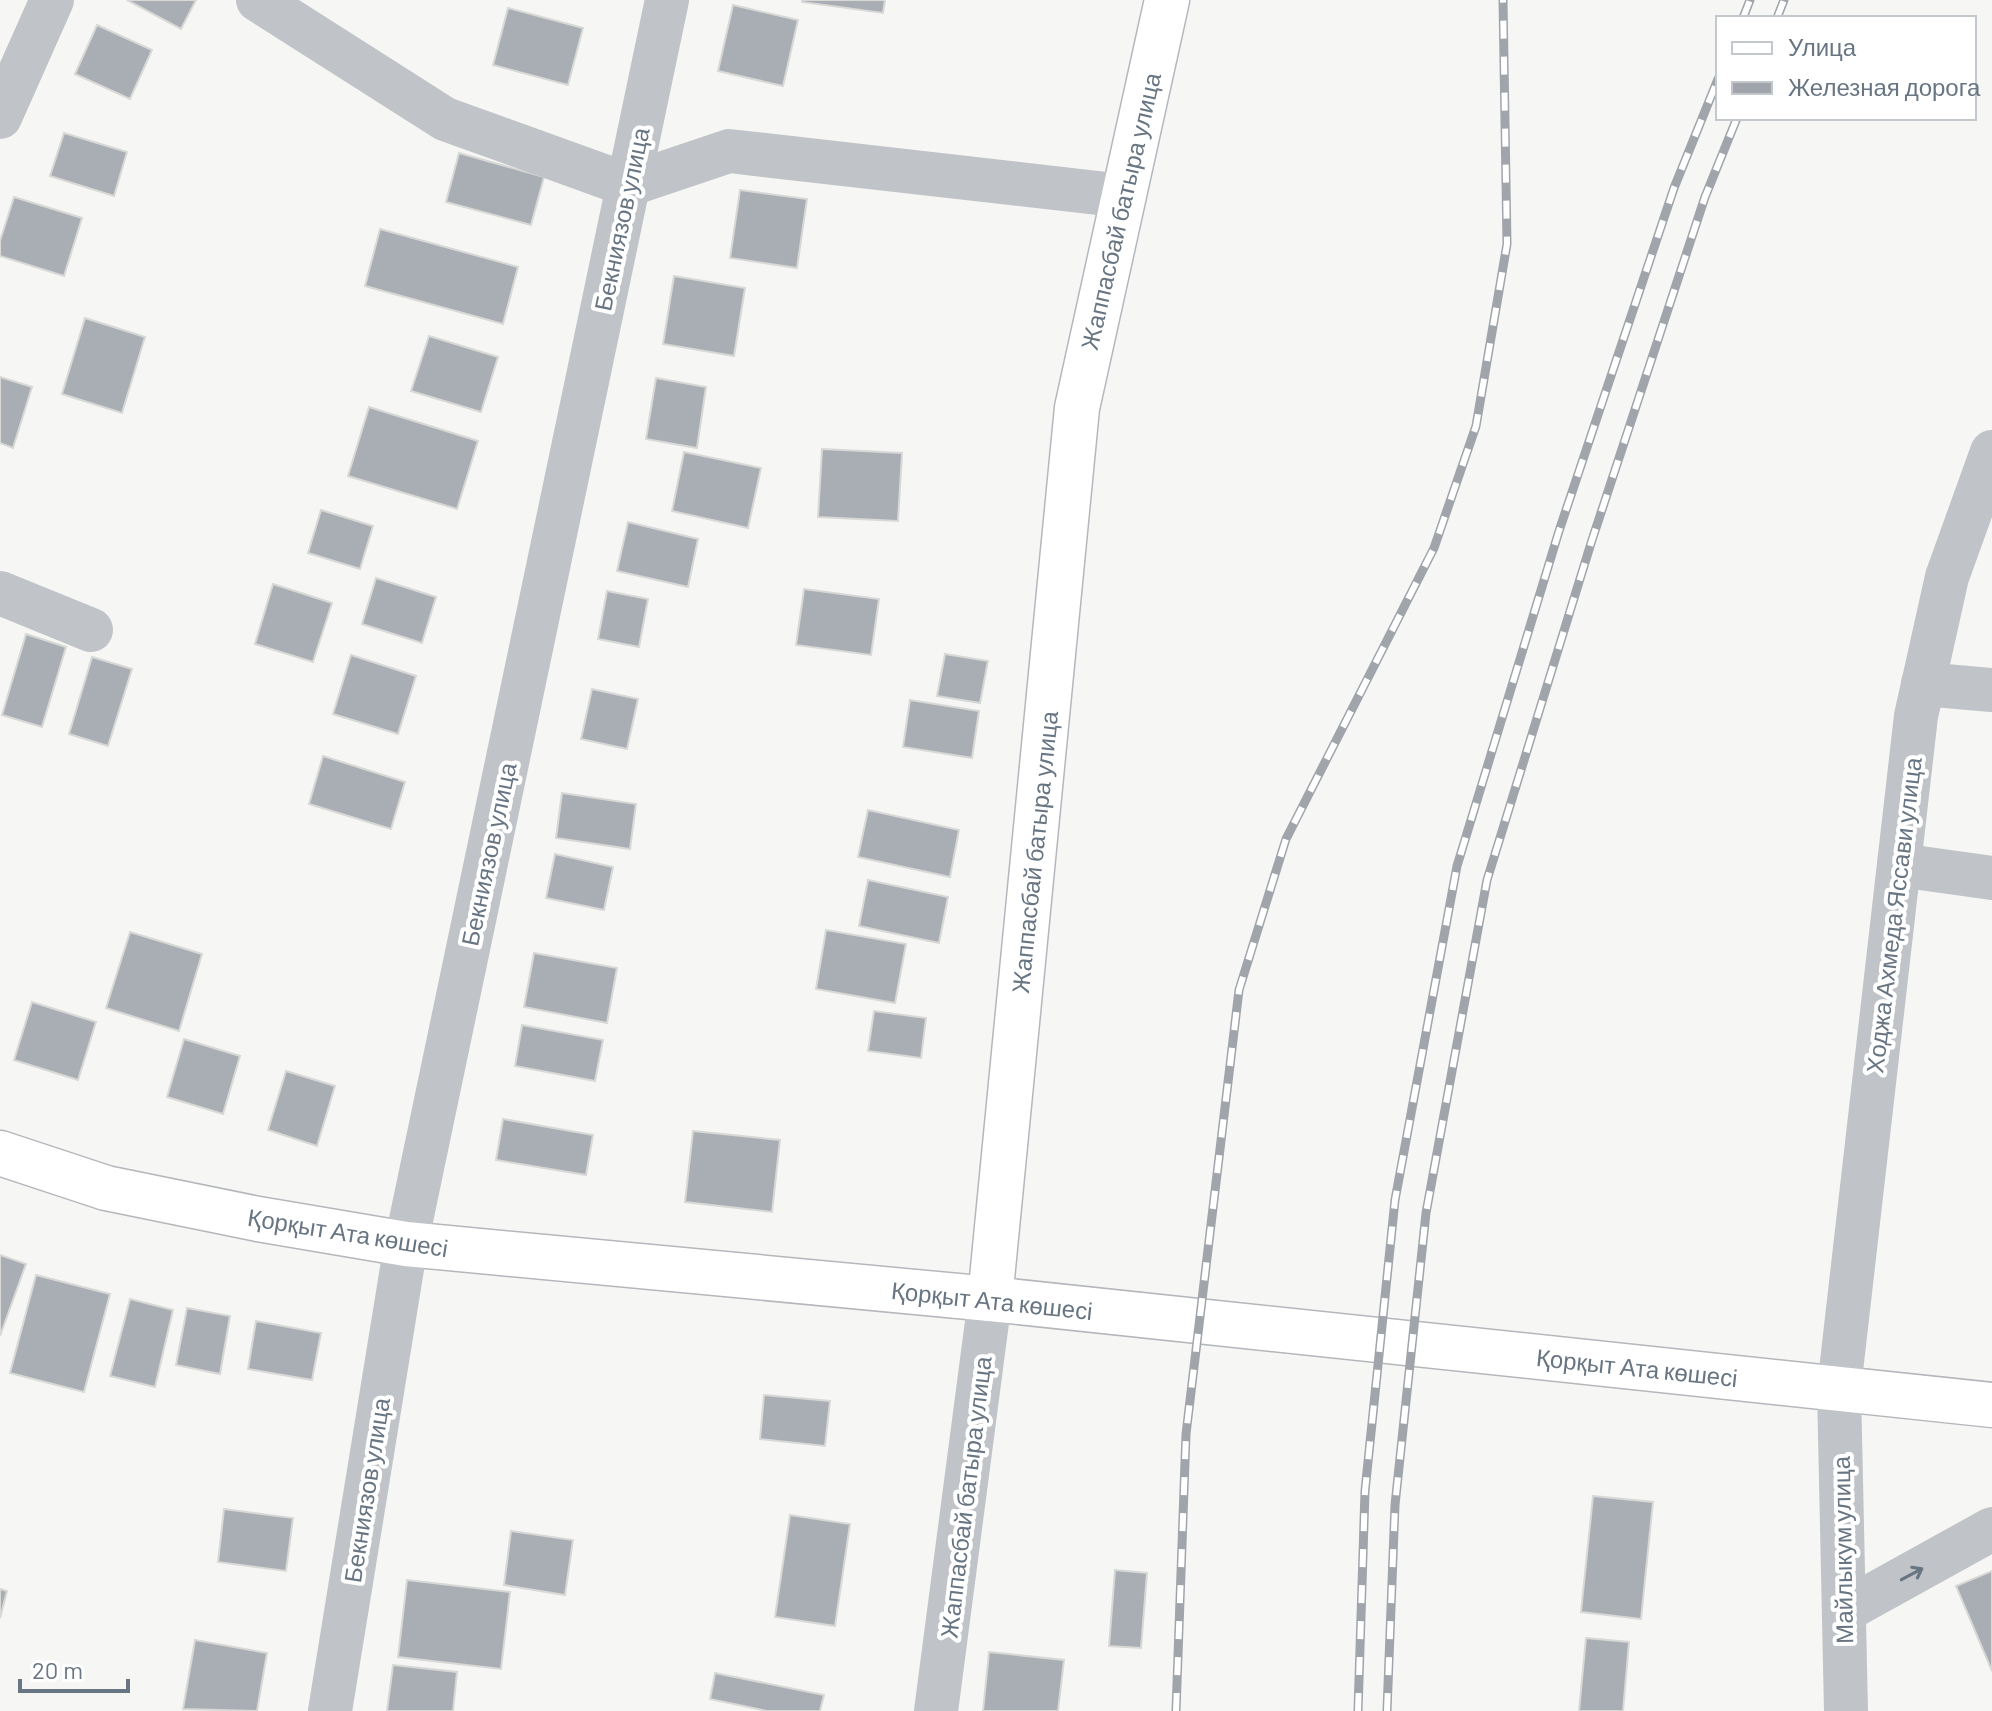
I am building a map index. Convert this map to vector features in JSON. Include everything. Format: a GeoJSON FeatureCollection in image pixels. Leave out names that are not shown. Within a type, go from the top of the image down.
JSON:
{"type":"FeatureCollection","features":[{"type":"Feature","properties":{"kind":"main road","name":"Жаппасбай батыра улица"},"geometry":{"type":"LineString","coordinates":[[990,1299],[1077,408],[1167,0]]}},
{"type":"Feature","properties":{"kind":"main road","name":"Қорқыт Ата көшесі"},"geometry":{"type":"LineString","coordinates":[[0,1153],[106,1188],[258,1219],[406,1244],[990,1299],[1992,1405]]}},
{"type":"Feature","properties":{"kind":"street"},"geometry":{"type":"LineString","coordinates":[[0,117],[52,0]]}},
{"type":"Feature","properties":{"kind":"street"},"geometry":{"type":"LineString","coordinates":[[258,0],[445,119],[628,185],[729,151],[1124,196]]}},
{"type":"Feature","properties":{"kind":"street","name":"Бекниязов улица"},"geometry":{"type":"LineString","coordinates":[[330,1711],[406,1244],[667,0]]}},
{"type":"Feature","properties":{"kind":"street","name":"Ходжа Ахмеда Яссави улица"},"geometry":{"type":"LineString","coordinates":[[1839,1388],[1916,716],[1947,577],[1992,452]]}},
{"type":"Feature","properties":{"kind":"street"},"geometry":{"type":"LineString","coordinates":[[0,593],[91,630]]}},
{"type":"Feature","properties":{"kind":"street"},"geometry":{"type":"LineString","coordinates":[[1923,684],[1992,690]]}},
{"type":"Feature","properties":{"kind":"street"},"geometry":{"type":"LineString","coordinates":[[1899,865],[1992,878]]}},
{"type":"Feature","properties":{"kind":"street","name":"Жаппасбай батыра улица"},"geometry":{"type":"LineString","coordinates":[[936,1711],[990,1299]]}},
{"type":"Feature","properties":{"kind":"street","name":"Майлыкум улица"},"geometry":{"type":"LineString","coordinates":[[1839,1388],[1846,1711]]}},
{"type":"Feature","properties":{"kind":"street"},"geometry":{"type":"LineString","coordinates":[[1844,1611],[1992,1529]]}},
{"type":"Feature","properties":{"kind":"building"},"geometry":{"type":"Polygon","coordinates":[[[127,0],[196,0],[181,29],[127,0]]]}},
{"type":"Feature","properties":{"kind":"building"},"geometry":{"type":"Polygon","coordinates":[[[802,0],[885,0],[883,13],[802,0]]]}},
{"type":"Feature","properties":{"kind":"building"},"geometry":{"type":"Polygon","coordinates":[[[733,5],[798,20],[783,86],[718,71],[733,5]]]}},
{"type":"Feature","properties":{"kind":"building"},"geometry":{"type":"Polygon","coordinates":[[[508,8],[583,28],[568,85],[493,65],[508,8]]]}},
{"type":"Feature","properties":{"kind":"building"},"geometry":{"type":"Polygon","coordinates":[[[97,25],[152,50],[130,99],[75,74],[97,25]]]}},
{"type":"Feature","properties":{"kind":"building"},"geometry":{"type":"Polygon","coordinates":[[[64,133],[127,152],[114,196],[50,176],[64,133]]]}},
{"type":"Feature","properties":{"kind":"building"},"geometry":{"type":"Polygon","coordinates":[[[459,153],[544,177],[531,225],[446,202],[459,153]]]}},
{"type":"Feature","properties":{"kind":"building"},"geometry":{"type":"Polygon","coordinates":[[[740,190],[807,199],[797,268],[730,258],[740,190]]]}},
{"type":"Feature","properties":{"kind":"building"},"geometry":{"type":"Polygon","coordinates":[[[14,197],[82,218],[64,276],[0,256],[0,241],[14,197]]]}},
{"type":"Feature","properties":{"kind":"building"},"geometry":{"type":"Polygon","coordinates":[[[380,229],[518,267],[503,324],[365,286],[380,229]]]}},
{"type":"Feature","properties":{"kind":"building"},"geometry":{"type":"Polygon","coordinates":[[[674,276],[745,288],[734,356],[663,344],[674,276]]]}},
{"type":"Feature","properties":{"kind":"building"},"geometry":{"type":"Polygon","coordinates":[[[85,318],[145,337],[122,413],[62,394],[85,318]]]}},
{"type":"Feature","properties":{"kind":"building"},"geometry":{"type":"Polygon","coordinates":[[[429,336],[498,357],[481,412],[411,391],[429,336]]]}},
{"type":"Feature","properties":{"kind":"building"},"geometry":{"type":"Polygon","coordinates":[[[0,377],[32,387],[13,448],[0,443],[0,377]]]}},
{"type":"Feature","properties":{"kind":"building"},"geometry":{"type":"Polygon","coordinates":[[[656,378],[706,387],[697,448],[646,439],[656,378]]]}},
{"type":"Feature","properties":{"kind":"building"},"geometry":{"type":"Polygon","coordinates":[[[369,407],[478,441],[457,509],[348,476],[369,407]]]}},
{"type":"Feature","properties":{"kind":"building"},"geometry":{"type":"Polygon","coordinates":[[[822,449],[902,453],[898,521],[818,517],[822,449]]]}},
{"type":"Feature","properties":{"kind":"building"},"geometry":{"type":"Polygon","coordinates":[[[684,452],[761,468],[748,528],[672,511],[684,452]]]}},
{"type":"Feature","properties":{"kind":"building"},"geometry":{"type":"Polygon","coordinates":[[[321,510],[373,526],[360,569],[308,553],[321,510]]]}},
{"type":"Feature","properties":{"kind":"building"},"geometry":{"type":"Polygon","coordinates":[[[628,522],[698,539],[688,587],[617,571],[628,522]]]}},
{"type":"Feature","properties":{"kind":"building"},"geometry":{"type":"Polygon","coordinates":[[[376,578],[436,597],[422,643],[362,624],[376,578]]]}},
{"type":"Feature","properties":{"kind":"building"},"geometry":{"type":"Polygon","coordinates":[[[273,584],[332,603],[313,662],[255,644],[273,584]]]}},
{"type":"Feature","properties":{"kind":"building"},"geometry":{"type":"Polygon","coordinates":[[[804,589],[879,599],[871,655],[796,645],[804,589]]]}},
{"type":"Feature","properties":{"kind":"building"},"geometry":{"type":"Polygon","coordinates":[[[607,591],[648,599],[639,647],[598,639],[607,591]]]}},
{"type":"Feature","properties":{"kind":"building"},"geometry":{"type":"Polygon","coordinates":[[[26,634],[66,647],[42,727],[2,715],[26,634]]]}},
{"type":"Feature","properties":{"kind":"building"},"geometry":{"type":"Polygon","coordinates":[[[945,654],[988,661],[980,703],[937,696],[945,654]]]}},
{"type":"Feature","properties":{"kind":"building"},"geometry":{"type":"Polygon","coordinates":[[[351,655],[416,676],[398,734],[333,714],[351,655]]]}},
{"type":"Feature","properties":{"kind":"building"},"geometry":{"type":"Polygon","coordinates":[[[92,657],[132,669],[108,746],[69,734],[92,657]]]}},
{"type":"Feature","properties":{"kind":"building"},"geometry":{"type":"Polygon","coordinates":[[[592,689],[638,699],[627,749],[581,739],[592,689]]]}},
{"type":"Feature","properties":{"kind":"building"},"geometry":{"type":"Polygon","coordinates":[[[910,700],[979,711],[972,758],[903,747],[910,700]]]}},
{"type":"Feature","properties":{"kind":"building"},"geometry":{"type":"Polygon","coordinates":[[[323,756],[405,782],[391,829],[309,804],[323,756]]]}},
{"type":"Feature","properties":{"kind":"building"},"geometry":{"type":"Polygon","coordinates":[[[562,793],[636,804],[630,849],[556,838],[562,793]]]}},
{"type":"Feature","properties":{"kind":"building"},"geometry":{"type":"Polygon","coordinates":[[[868,810],[959,830],[950,877],[858,857],[868,810]]]}},
{"type":"Feature","properties":{"kind":"building"},"geometry":{"type":"Polygon","coordinates":[[[555,854],[613,867],[604,910],[546,898],[555,854]]]}},
{"type":"Feature","properties":{"kind":"building"},"geometry":{"type":"Polygon","coordinates":[[[868,880],[948,897],[939,943],[859,926],[868,880]]]}},
{"type":"Feature","properties":{"kind":"building"},"geometry":{"type":"Polygon","coordinates":[[[826,930],[906,944],[895,1003],[816,989],[826,930]]]}},
{"type":"Feature","properties":{"kind":"building"},"geometry":{"type":"Polygon","coordinates":[[[130,932],[202,954],[179,1031],[106,1008],[130,932]]]}},
{"type":"Feature","properties":{"kind":"building"},"geometry":{"type":"Polygon","coordinates":[[[534,953],[617,968],[607,1023],[524,1007],[534,953]]]}},
{"type":"Feature","properties":{"kind":"building"},"geometry":{"type":"Polygon","coordinates":[[[32,1002],[96,1022],[78,1080],[14,1060],[32,1002]]]}},
{"type":"Feature","properties":{"kind":"building"},"geometry":{"type":"Polygon","coordinates":[[[874,1011],[926,1018],[921,1058],[868,1051],[874,1011]]]}},
{"type":"Feature","properties":{"kind":"building"},"geometry":{"type":"Polygon","coordinates":[[[522,1025],[603,1040],[595,1081],[515,1066],[522,1025]]]}},
{"type":"Feature","properties":{"kind":"building"},"geometry":{"type":"Polygon","coordinates":[[[184,1039],[240,1056],[223,1114],[167,1097],[184,1039]]]}},
{"type":"Feature","properties":{"kind":"building"},"geometry":{"type":"Polygon","coordinates":[[[286,1071],[335,1086],[317,1146],[268,1130],[286,1071]]]}},
{"type":"Feature","properties":{"kind":"building"},"geometry":{"type":"Polygon","coordinates":[[[503,1119],[593,1135],[586,1175],[496,1160],[503,1119]]]}},
{"type":"Feature","properties":{"kind":"building"},"geometry":{"type":"Polygon","coordinates":[[[693,1131],[780,1140],[772,1212],[685,1202],[693,1131]]]}},
{"type":"Feature","properties":{"kind":"building"},"geometry":{"type":"Polygon","coordinates":[[[0,1255],[26,1264],[0,1336],[0,1255]]]}},
{"type":"Feature","properties":{"kind":"building"},"geometry":{"type":"Polygon","coordinates":[[[36,1275],[110,1294],[84,1392],[10,1373],[36,1275]]]}},
{"type":"Feature","properties":{"kind":"building"},"geometry":{"type":"Polygon","coordinates":[[[130,1299],[173,1310],[155,1387],[110,1376],[130,1299]]]}},
{"type":"Feature","properties":{"kind":"building"},"geometry":{"type":"Polygon","coordinates":[[[187,1308],[230,1316],[220,1374],[176,1365],[187,1308]]]}},
{"type":"Feature","properties":{"kind":"building"},"geometry":{"type":"Polygon","coordinates":[[[256,1321],[321,1333],[312,1380],[248,1369],[256,1321]]]}},
{"type":"Feature","properties":{"kind":"building"},"geometry":{"type":"Polygon","coordinates":[[[764,1395],[830,1401],[825,1446],[760,1439],[764,1395]]]}},
{"type":"Feature","properties":{"kind":"building"},"geometry":{"type":"Polygon","coordinates":[[[1593,1496],[1653,1502],[1641,1619],[1581,1612],[1593,1496]]]}},
{"type":"Feature","properties":{"kind":"building"},"geometry":{"type":"Polygon","coordinates":[[[224,1509],[293,1518],[286,1571],[218,1562],[224,1509]]]}},
{"type":"Feature","properties":{"kind":"building"},"geometry":{"type":"Polygon","coordinates":[[[790,1515],[850,1524],[835,1626],[775,1617],[790,1515]]]}},
{"type":"Feature","properties":{"kind":"building"},"geometry":{"type":"Polygon","coordinates":[[[511,1531],[573,1540],[565,1595],[504,1585],[511,1531]]]}},
{"type":"Feature","properties":{"kind":"building"},"geometry":{"type":"Polygon","coordinates":[[[1115,1570],[1147,1573],[1141,1648],[1109,1646],[1115,1570]]]}},
{"type":"Feature","properties":{"kind":"building"},"geometry":{"type":"Polygon","coordinates":[[[1992,1571],[1992,1671],[1956,1586],[1992,1571]]]}},
{"type":"Feature","properties":{"kind":"building"},"geometry":{"type":"Polygon","coordinates":[[[407,1580],[510,1592],[501,1669],[398,1657],[407,1580]]]}},
{"type":"Feature","properties":{"kind":"building"},"geometry":{"type":"Polygon","coordinates":[[[0,1589],[7,1591],[0,1618],[0,1589]]]}},
{"type":"Feature","properties":{"kind":"building"},"geometry":{"type":"Polygon","coordinates":[[[1586,1638],[1629,1642],[1623,1711],[1579,1711],[1586,1638]]]}},
{"type":"Feature","properties":{"kind":"building"},"geometry":{"type":"Polygon","coordinates":[[[195,1640],[267,1653],[257,1711],[183,1709],[195,1640]]]}},
{"type":"Feature","properties":{"kind":"building"},"geometry":{"type":"Polygon","coordinates":[[[989,1652],[1064,1660],[1058,1711],[983,1711],[989,1652]]]}},
{"type":"Feature","properties":{"kind":"building"},"geometry":{"type":"Polygon","coordinates":[[[393,1665],[457,1672],[453,1711],[387,1711],[393,1665]]]}},
{"type":"Feature","properties":{"kind":"building"},"geometry":{"type":"Polygon","coordinates":[[[715,1673],[824,1695],[820,1711],[767,1711],[710,1699],[715,1673]]]}},
{"type":"Feature","properties":{"kind":"railway"},"geometry":{"type":"LineString","coordinates":[[1176,1711],[1186,1434],[1239,990],[1286,839],[1434,548],[1476,426],[1507,244],[1503,0]]}},
{"type":"Feature","properties":{"kind":"railway"},"geometry":{"type":"LineString","coordinates":[[1744,16],[1750,0]]}},
{"type":"Feature","properties":{"kind":"railway"},"geometry":{"type":"LineString","coordinates":[[1778,16],[1784,0]]}},
{"type":"Feature","properties":{"kind":"railway"},"geometry":{"type":"LineString","coordinates":[[1358,1711],[1365,1491],[1395,1200],[1457,866],[1559,531],[1674,188],[1716,84]]}},
{"type":"Feature","properties":{"kind":"railway"},"geometry":{"type":"LineString","coordinates":[[1387,1711],[1395,1505],[1426,1213],[1487,880],[1592,540],[1705,197],[1736,120]]}}]}
